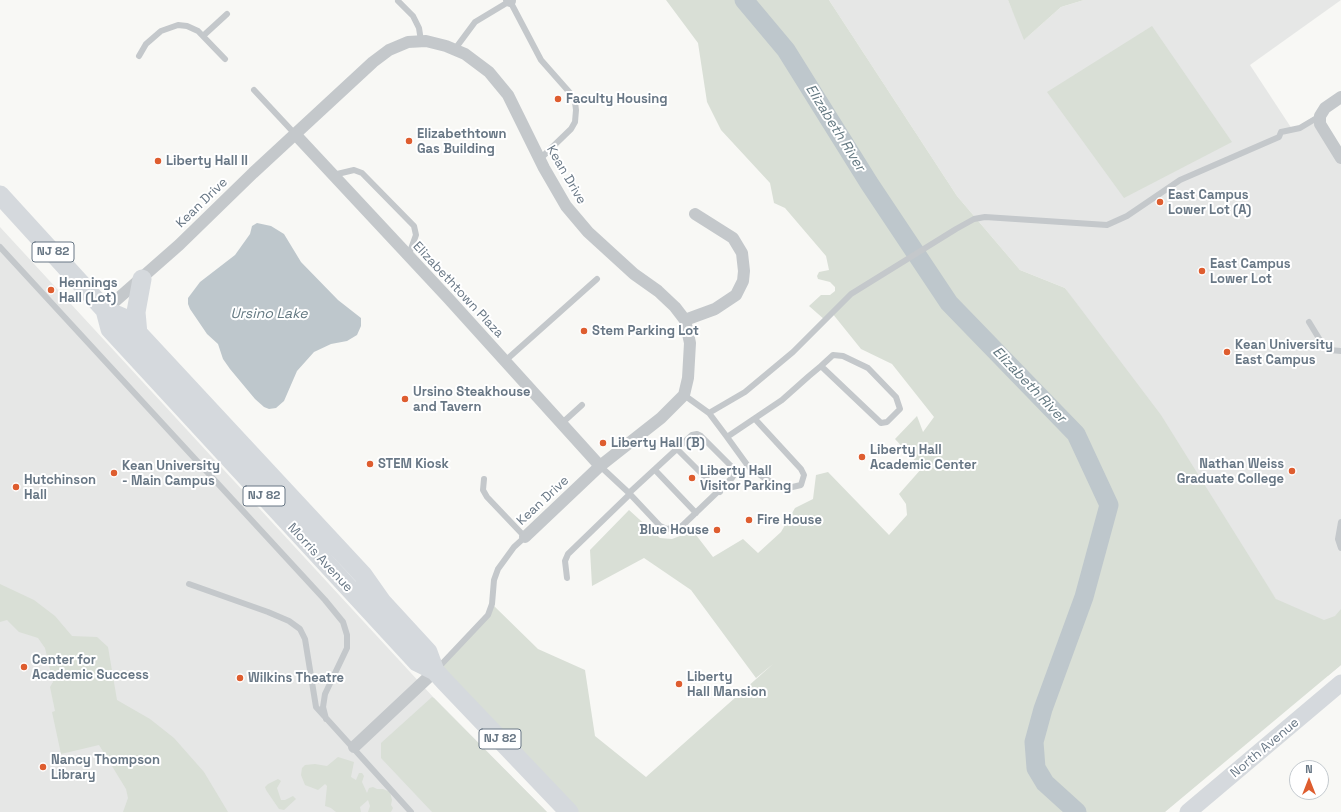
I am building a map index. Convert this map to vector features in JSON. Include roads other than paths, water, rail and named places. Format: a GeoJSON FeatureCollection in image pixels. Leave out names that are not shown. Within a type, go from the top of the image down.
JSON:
{"type":"FeatureCollection","features":[{"type":"Feature","properties":{"kind":"main road","name":"Morris Avenue"},"geometry":{"type":"LineString","coordinates":[[0,195],[105,310],[124,318],[362,575],[382,602],[428,652],[435,671]]}},
{"type":"Feature","properties":{"kind":"main road"},"geometry":{"type":"LineString","coordinates":[[138,334],[136,312],[142,280]]}},
{"type":"Feature","properties":{"kind":"main road","name":"Morris Avenue"},"geometry":{"type":"LineString","coordinates":[[105,310],[110,329],[417,662],[435,671],[569,812]]}},
{"type":"Feature","properties":{"kind":"main road","name":"North Avenue"},"geometry":{"type":"LineString","coordinates":[[1188,812],[1341,683]]}},
{"type":"Feature","properties":{"kind":"street","name":"Kean Drive"},"geometry":{"type":"LineString","coordinates":[[105,310],[142,280],[373,62],[389,50],[408,42],[421,41],[455,49],[465,54],[478,63],[500,83],[508,95],[540,159],[566,206],[588,232],[634,274],[658,291],[685,320]]}},
{"type":"Feature","properties":{"kind":"street"},"geometry":{"type":"LineString","coordinates":[[1341,97],[1325,108],[1320,116],[1320,124],[1341,158]]}},
{"type":"Feature","properties":{"kind":"street","name":"Elizabethtown Plaza"},"geometry":{"type":"LineString","coordinates":[[295,134],[600,466]]}},
{"type":"Feature","properties":{"kind":"street"},"geometry":{"type":"LineString","coordinates":[[684,394],[691,356],[685,320],[726,303],[736,295],[740,288],[744,271],[742,253],[733,238],[695,214]]}},
{"type":"Feature","properties":{"kind":"street","name":"Kean Drive"},"geometry":{"type":"LineString","coordinates":[[525,537],[600,466],[661,418],[684,394]]}},
{"type":"Feature","properties":{"kind":"street"},"geometry":{"type":"LineString","coordinates":[[354,748],[435,671]]}},
{"type":"Feature","properties":{"kind":"lane"},"geometry":{"type":"LineString","coordinates":[[398,1],[413,16],[421,41]]}},
{"type":"Feature","properties":{"kind":"lane"},"geometry":{"type":"LineString","coordinates":[[455,49],[475,22],[509,1],[541,60],[571,94],[575,102],[575,122],[540,159]]}},
{"type":"Feature","properties":{"kind":"lane"},"geometry":{"type":"LineString","coordinates":[[203,36],[227,14]]}},
{"type":"Feature","properties":{"kind":"lane"},"geometry":{"type":"LineString","coordinates":[[139,56],[146,44],[169,27],[187,26],[198,31],[225,59]]}},
{"type":"Feature","properties":{"kind":"lane"},"geometry":{"type":"LineString","coordinates":[[254,90],[295,134]]}},
{"type":"Feature","properties":{"kind":"lane"},"geometry":{"type":"LineString","coordinates":[[709,413],[745,392],[792,352],[851,294],[974,219],[985,216],[1107,225],[1127,216],[1180,180],[1279,137],[1282,132],[1300,128],[1320,116]]}},
{"type":"Feature","properties":{"kind":"lane"},"geometry":{"type":"LineString","coordinates":[[333,175],[354,170],[362,173],[414,226],[416,235],[408,257]]}},
{"type":"Feature","properties":{"kind":"lane"},"geometry":{"type":"LineString","coordinates":[[0,247],[325,600],[343,622],[347,635],[347,648],[325,694],[323,707],[326,719]]}},
{"type":"Feature","properties":{"kind":"lane"},"geometry":{"type":"LineString","coordinates":[[505,361],[597,279]]}},
{"type":"Feature","properties":{"kind":"lane"},"geometry":{"type":"LineString","coordinates":[[1309,322],[1323,345],[1330,350],[1341,351]]}},
{"type":"Feature","properties":{"kind":"lane"},"geometry":{"type":"LineString","coordinates":[[727,438],[782,400],[833,355],[843,356],[868,368],[896,397],[900,409],[887,422],[881,423],[821,366]]}},
{"type":"Feature","properties":{"kind":"lane"},"geometry":{"type":"LineString","coordinates":[[684,394],[709,413],[748,466],[763,478],[779,487],[788,488],[801,485],[804,475],[801,469],[754,419]]}},
{"type":"Feature","properties":{"kind":"lane"},"geometry":{"type":"LineString","coordinates":[[561,424],[582,405]]}},
{"type":"Feature","properties":{"kind":"lane"},"geometry":{"type":"LineString","coordinates":[[567,578],[565,561],[568,554],[630,494],[655,470],[692,435],[697,434],[701,436],[734,469],[735,473],[720,492],[682,526],[667,529],[660,526],[630,494],[600,466]]}},
{"type":"Feature","properties":{"kind":"lane"},"geometry":{"type":"LineString","coordinates":[[677,449],[720,492]]}},
{"type":"Feature","properties":{"kind":"lane"},"geometry":{"type":"LineString","coordinates":[[655,470],[696,513]]}},
{"type":"Feature","properties":{"kind":"lane"},"geometry":{"type":"LineString","coordinates":[[484,479],[483,490],[487,497],[525,537]]}},
{"type":"Feature","properties":{"kind":"lane"},"geometry":{"type":"LineString","coordinates":[[1341,522],[1338,539],[1341,548]]}},
{"type":"Feature","properties":{"kind":"lane","name":"Kean Drive"},"geometry":{"type":"LineString","coordinates":[[435,671],[449,659],[488,615],[492,604],[494,580],[498,570],[514,547],[525,537]]}},
{"type":"Feature","properties":{"kind":"lane"},"geometry":{"type":"LineString","coordinates":[[189,584],[268,612],[289,621],[300,629],[305,639],[316,706],[326,719],[411,812]]}},
{"type":"Feature","properties":{"kind":"water","name":"Ursino Lake"},"geometry":{"type":"Polygon","coordinates":[[[257,223],[271,226],[284,234],[301,262],[338,300],[361,318],[361,326],[357,335],[347,341],[331,344],[314,352],[297,371],[284,401],[276,408],[269,409],[264,407],[255,399],[230,369],[223,359],[218,344],[207,334],[188,304],[188,298],[200,282],[235,255],[250,234],[252,226],[257,223]]]}},
{"type":"Feature","properties":{"kind":"waterway","name":"Elizabeth River"},"geometry":{"type":"LineString","coordinates":[[744,0],[786,50],[869,183],[949,303],[1076,434],[1109,505],[1084,597],[1043,709],[1034,742],[1036,768],[1045,783],[1077,812]]}},
{"type":"Feature","properties":{"kind":"place","name":"Faculty Housing"},"geometry":{"type":"Point","coordinates":[558,99]}},
{"type":"Feature","properties":{"kind":"place","name":"Elizabethtown Gas Building"},"geometry":{"type":"Point","coordinates":[409,141]}},
{"type":"Feature","properties":{"kind":"place","name":"Liberty Hall II"},"geometry":{"type":"Point","coordinates":[158,161]}},
{"type":"Feature","properties":{"kind":"place","name":"East Campus Lower Lot (A)"},"geometry":{"type":"Point","coordinates":[1160,202]}},
{"type":"Feature","properties":{"kind":"place","name":"East Campus Lower Lot"},"geometry":{"type":"Point","coordinates":[1202,271]}},
{"type":"Feature","properties":{"kind":"place","name":"Hennings Hall (Lot)"},"geometry":{"type":"Point","coordinates":[51,290]}},
{"type":"Feature","properties":{"kind":"place","name":"Stem Parking Lot"},"geometry":{"type":"Point","coordinates":[584,331]}},
{"type":"Feature","properties":{"kind":"place","name":"Kean University East Campus"},"geometry":{"type":"Point","coordinates":[1227,352]}},
{"type":"Feature","properties":{"kind":"place","name":"Ursino Steakhouse and Tavern"},"geometry":{"type":"Point","coordinates":[405,399]}},
{"type":"Feature","properties":{"kind":"place","name":"Liberty Hall (B)"},"geometry":{"type":"Point","coordinates":[603,443]}},
{"type":"Feature","properties":{"kind":"place","name":"Liberty Hall Academic Center"},"geometry":{"type":"Point","coordinates":[862,457]}},
{"type":"Feature","properties":{"kind":"place","name":"STEM Kiosk"},"geometry":{"type":"Point","coordinates":[370,464]}},
{"type":"Feature","properties":{"kind":"place","name":"Nathan Weiss Graduate College"},"geometry":{"type":"Point","coordinates":[1292,471]}},
{"type":"Feature","properties":{"kind":"place","name":"Kean University - Main Campus"},"geometry":{"type":"Point","coordinates":[114,473]}},
{"type":"Feature","properties":{"kind":"place","name":"Liberty Hall Visitor Parking"},"geometry":{"type":"Point","coordinates":[692,478]}},
{"type":"Feature","properties":{"kind":"place","name":"Hutchinson Hall"},"geometry":{"type":"Point","coordinates":[16,487]}},
{"type":"Feature","properties":{"kind":"place","name":"Fire House"},"geometry":{"type":"Point","coordinates":[749,520]}},
{"type":"Feature","properties":{"kind":"place","name":"Blue House"},"geometry":{"type":"Point","coordinates":[717,530]}},
{"type":"Feature","properties":{"kind":"place","name":"Center for Academic Success"},"geometry":{"type":"Point","coordinates":[24,667]}},
{"type":"Feature","properties":{"kind":"place","name":"Wilkins Theatre"},"geometry":{"type":"Point","coordinates":[240,678]}},
{"type":"Feature","properties":{"kind":"place","name":"Liberty Hall Mansion"},"geometry":{"type":"Point","coordinates":[679,684]}},
{"type":"Feature","properties":{"kind":"place","name":"Nancy Thompson Library"},"geometry":{"type":"Point","coordinates":[43,767]}}]}
